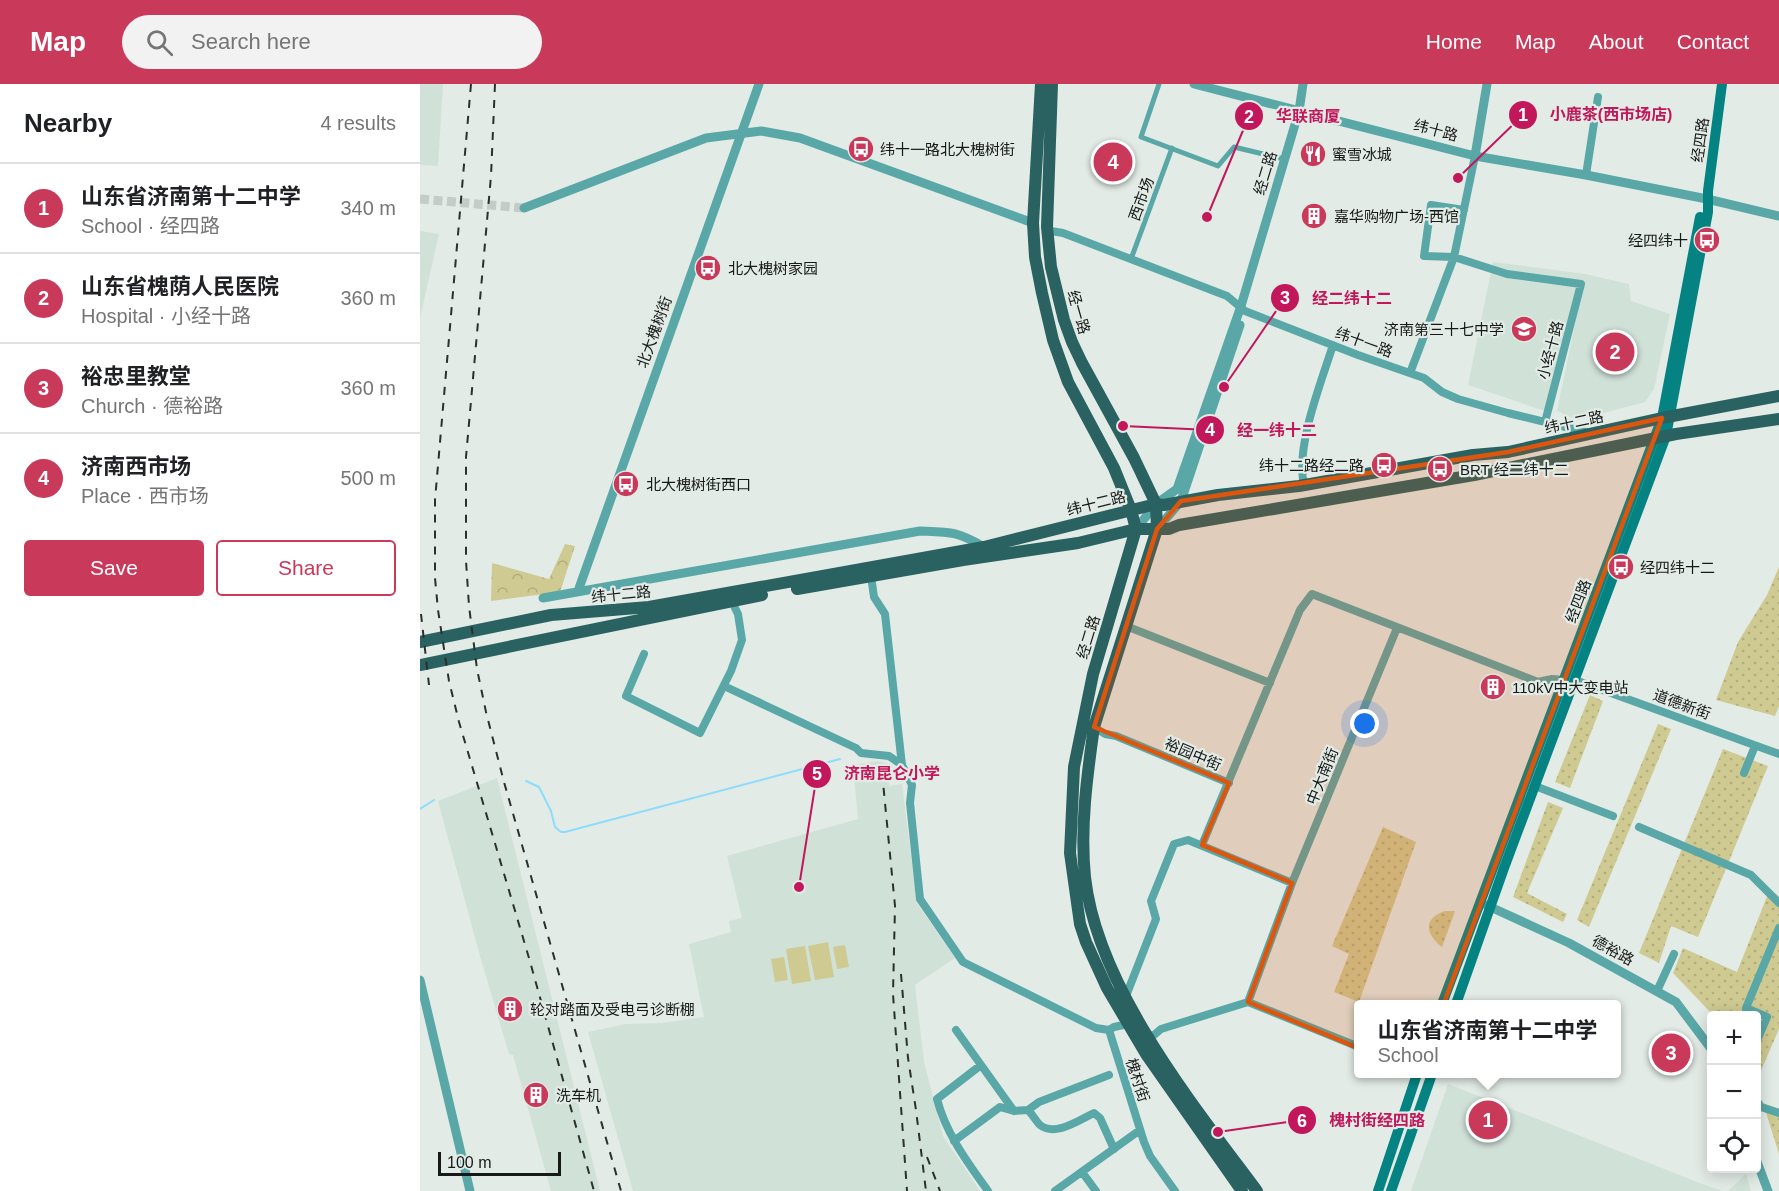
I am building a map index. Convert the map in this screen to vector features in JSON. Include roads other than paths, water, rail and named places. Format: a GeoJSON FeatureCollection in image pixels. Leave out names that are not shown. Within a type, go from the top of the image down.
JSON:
{"type":"FeatureCollection","features":[{"type":"Feature","properties":{"kind":"main road","name":"经一路"},"geometry":{"type":"LineString","coordinates":[[1041,84],[1033,223],[1035,257],[1042,293],[1053,340],[1068,382],[1114,468],[1136,529]]}},
{"type":"Feature","properties":{"kind":"main road","name":"经一路"},"geometry":{"type":"LineString","coordinates":[[1052,84],[1047,227],[1051,267],[1072,342],[1156,504],[1157,529]]}},
{"type":"Feature","properties":{"kind":"main road","name":"经四路"},"geometry":{"type":"LineString","coordinates":[[1457,1000],[1485,905],[1666,436],[1666,417],[1701,211],[1707,199],[1722,84]]}},
{"type":"Feature","properties":{"kind":"main road","name":"纬十二路"},"geometry":{"type":"LineString","coordinates":[[420,642],[551,615],[650,607],[984,547],[1156,504],[1164,505],[1218,495],[1304,485],[1473,455],[1508,452],[1666,417],[1779,396]]}},
{"type":"Feature","properties":{"kind":"main road","name":"经四路"},"geometry":{"type":"LineString","coordinates":[[1444,1000],[1535,786],[1653,438],[1666,417]]}},
{"type":"Feature","properties":{"kind":"main road","name":"纬十二路"},"geometry":{"type":"LineString","coordinates":[[420,665],[759,595],[1078,543],[1136,529],[1169,529],[1179,525],[1474,475],[1653,438],[1779,419]]}},
{"type":"Feature","properties":{"kind":"main road","name":"经二路"},"geometry":{"type":"LineString","coordinates":[[1136,529],[1090,685],[1074,767],[1070,853],[1080,924],[1107,988],[1146,1054],[1242,1191]]}},
{"type":"Feature","properties":{"kind":"main road","name":"经二路"},"geometry":{"type":"LineString","coordinates":[[1157,529],[1094,727],[1083,837],[1086,879],[1098,936],[1106,958],[1126,996],[1177,1080],[1257,1191]]}},
{"type":"Feature","properties":{"kind":"main road"},"geometry":{"type":"LineString","coordinates":[[1378,1191],[1416,1078]]}},
{"type":"Feature","properties":{"kind":"main road"},"geometry":{"type":"LineString","coordinates":[[1391,1191],[1431,1078]]}},
{"type":"Feature","properties":{"kind":"street","name":"北大槐树街"},"geometry":{"type":"LineString","coordinates":[[578,591],[759,84]]}},
{"type":"Feature","properties":{"kind":"street"},"geometry":{"type":"LineString","coordinates":[[1158,84],[1141,136],[1218,166],[1234,147],[1284,159]]}},
{"type":"Feature","properties":{"kind":"street","name":"纬十路"},"geometry":{"type":"LineString","coordinates":[[1194,84],[1475,156],[1586,175],[1779,216]]}},
{"type":"Feature","properties":{"kind":"street","name":"经二路"},"geometry":{"type":"LineString","coordinates":[[1136,529],[1156,504],[1177,489],[1243,308],[1284,159],[1301,112],[1303,84]]}},
{"type":"Feature","properties":{"kind":"street","name":"经二路"},"geometry":{"type":"LineString","coordinates":[[1157,529],[1181,501],[1243,308],[1308,84]]}},
{"type":"Feature","properties":{"kind":"street"},"geometry":{"type":"LineString","coordinates":[[1410,373],[1455,257],[1487,84]]}},
{"type":"Feature","properties":{"kind":"street"},"geometry":{"type":"LineString","coordinates":[[1586,175],[1598,97]]}},
{"type":"Feature","properties":{"kind":"street"},"geometry":{"type":"LineString","coordinates":[[524,208],[705,138],[760,131],[800,138],[1033,223]]}},
{"type":"Feature","properties":{"kind":"street","name":"西市场"},"geometry":{"type":"LineString","coordinates":[[1131,259],[1172,148]]}},
{"type":"Feature","properties":{"kind":"street"},"geometry":{"type":"LineString","coordinates":[[1455,257],[1424,256],[1431,205],[1464,210]]}},
{"type":"Feature","properties":{"kind":"street","name":"纬十一路"},"geometry":{"type":"LineString","coordinates":[[1033,223],[1227,296],[1243,308],[1333,345],[1424,378],[1443,392],[1458,399],[1592,433]]}},
{"type":"Feature","properties":{"kind":"street","name":"小经十路"},"geometry":{"type":"LineString","coordinates":[[1455,257],[1507,274],[1581,284],[1545,422]]}},
{"type":"Feature","properties":{"kind":"street"},"geometry":{"type":"LineString","coordinates":[[1304,485],[1301,472],[1309,420],[1333,345]]}},
{"type":"Feature","properties":{"kind":"street"},"geometry":{"type":"LineString","coordinates":[[543,598],[920,531],[953,532],[968,537],[984,547]]}},
{"type":"Feature","properties":{"kind":"street"},"geometry":{"type":"LineString","coordinates":[[871,576],[874,597],[885,614],[902,765],[912,784],[910,802],[920,898],[963,962],[1096,1028],[1109,1030],[1114,1026],[1128,1024]]}},
{"type":"Feature","properties":{"kind":"street"},"geometry":{"type":"LineString","coordinates":[[1229,783],[1300,610],[1312,594],[1538,682],[1557,678],[1570,680]]}},
{"type":"Feature","properties":{"kind":"street"},"geometry":{"type":"LineString","coordinates":[[644,654],[626,696],[700,733],[731,671],[742,640],[735,608]]}},
{"type":"Feature","properties":{"kind":"street"},"geometry":{"type":"LineString","coordinates":[[1126,626],[1270,683]]}},
{"type":"Feature","properties":{"kind":"street","name":"中大南街"},"geometry":{"type":"LineString","coordinates":[[1248,1002],[1292,883],[1397,628]]}},
{"type":"Feature","properties":{"kind":"street","name":"道德新街"},"geometry":{"type":"LineString","coordinates":[[1570,680],[1779,754]]}},
{"type":"Feature","properties":{"kind":"street"},"geometry":{"type":"LineString","coordinates":[[724,686],[856,748],[861,753],[889,756],[902,765]]}},
{"type":"Feature","properties":{"kind":"street","name":"裕园中街"},"geometry":{"type":"LineString","coordinates":[[1094,727],[1106,734],[1116,736],[1229,783],[1202,845]]}},
{"type":"Feature","properties":{"kind":"street"},"geometry":{"type":"LineString","coordinates":[[1744,772],[1755,746]]}},
{"type":"Feature","properties":{"kind":"street"},"geometry":{"type":"LineString","coordinates":[[1535,786],[1613,816]]}},
{"type":"Feature","properties":{"kind":"street"},"geometry":{"type":"LineString","coordinates":[[1639,827],[1751,875],[1779,903]]}},
{"type":"Feature","properties":{"kind":"street"},"geometry":{"type":"LineString","coordinates":[[1126,996],[1156,919],[1151,901],[1174,844],[1188,840],[1292,883]]}},
{"type":"Feature","properties":{"kind":"street","name":"德裕路"},"geometry":{"type":"LineString","coordinates":[[1485,905],[1569,942],[1676,1002],[1707,1043]]}},
{"type":"Feature","properties":{"kind":"street"},"geometry":{"type":"LineString","coordinates":[[1753,1011],[1746,1008],[1779,928]]}},
{"type":"Feature","properties":{"kind":"street"},"geometry":{"type":"LineString","coordinates":[[1657,991],[1674,954]]}},
{"type":"Feature","properties":{"kind":"street"},"geometry":{"type":"LineString","coordinates":[[420,981],[470,1191]]}},
{"type":"Feature","properties":{"kind":"street"},"geometry":{"type":"LineString","coordinates":[[1149,1036],[1161,1029],[1248,1002],[1354,1045]]}},
{"type":"Feature","properties":{"kind":"street"},"geometry":{"type":"LineString","coordinates":[[1761,1014],[1767,1017],[1761,1031]]}},
{"type":"Feature","properties":{"kind":"street"},"geometry":{"type":"LineString","coordinates":[[956,1030],[1014,1111]]}},
{"type":"Feature","properties":{"kind":"street","name":"槐村街"},"geometry":{"type":"LineString","coordinates":[[1109,1030],[1150,1156],[1175,1191]]}},
{"type":"Feature","properties":{"kind":"street"},"geometry":{"type":"LineString","coordinates":[[981,1065],[937,1100],[941,1115],[954,1141],[988,1191]]}},
{"type":"Feature","properties":{"kind":"street"},"geometry":{"type":"LineString","coordinates":[[954,1141],[1000,1107],[1014,1111],[1028,1110],[1039,1102],[1109,1075]]}},
{"type":"Feature","properties":{"kind":"street"},"geometry":{"type":"LineString","coordinates":[[1761,1107],[1779,1113]]}},
{"type":"Feature","properties":{"kind":"street"},"geometry":{"type":"LineString","coordinates":[[1028,1110],[1041,1125],[1057,1130],[1094,1113],[1100,1118],[1114,1149]]}},
{"type":"Feature","properties":{"kind":"street"},"geometry":{"type":"LineString","coordinates":[[1055,1191],[1140,1130]]}},
{"type":"Feature","properties":{"kind":"street"},"geometry":{"type":"LineString","coordinates":[[1082,1172],[1096,1191]]}},
{"type":"Feature","properties":{"kind":"street"},"geometry":{"type":"LineString","coordinates":[[1761,1172],[1768,1191]]}},
{"type":"Feature","properties":{"kind":"waterway"},"geometry":{"type":"LineString","coordinates":[[526,781],[539,787],[551,811],[555,827],[565,832],[840,759]]}},
{"type":"Feature","properties":{"kind":"waterway"},"geometry":{"type":"LineString","coordinates":[[420,809],[434,800]]}},
{"type":"Feature","properties":{"kind":"tunnel"},"geometry":{"type":"LineString","coordinates":[[420,199],[524,208]]}},
{"type":"Feature","properties":{"kind":"railway"},"geometry":{"type":"LineString","coordinates":[[471,84],[435,500],[435,578],[438,610],[449,681],[459,722],[529,958],[594,1191]]}},
{"type":"Feature","properties":{"kind":"railway"},"geometry":{"type":"LineString","coordinates":[[495,84],[491,176],[466,457],[466,561],[469,606],[477,669],[504,782],[621,1191]]}},
{"type":"Feature","properties":{"kind":"railway"},"geometry":{"type":"LineString","coordinates":[[421,614],[429,685]]}},
{"type":"Feature","properties":{"kind":"railway"},"geometry":{"type":"LineString","coordinates":[[882,772],[895,906],[893,994],[907,1191]]}},
{"type":"Feature","properties":{"kind":"railway"},"geometry":{"type":"LineString","coordinates":[[901,974],[908,1058],[926,1191]]}},
{"type":"Feature","properties":{"kind":"railway"},"geometry":{"type":"LineString","coordinates":[[927,1157],[940,1191]]}},
{"type":"Feature","properties":{"kind":"place","name":"纬十一路北大槐树街"},"geometry":{"type":"Point","coordinates":[861,149]}},
{"type":"Feature","properties":{"kind":"place","name":"蜜雪冰城"},"geometry":{"type":"Point","coordinates":[1313,154]}},
{"type":"Feature","properties":{"kind":"place","name":"济南西市场"},"geometry":{"type":"Point","coordinates":[1113,162]}},
{"type":"Feature","properties":{"kind":"place","name":"小鹿茶(西市场店)"},"geometry":{"type":"Point","coordinates":[1458,178]}},
{"type":"Feature","properties":{"kind":"place","name":"嘉华购物广场-西馆"},"geometry":{"type":"Point","coordinates":[1314,216]}},
{"type":"Feature","properties":{"kind":"place","name":"华联商厦"},"geometry":{"type":"Point","coordinates":[1207,217]}},
{"type":"Feature","properties":{"kind":"place","name":"经四纬十"},"geometry":{"type":"Point","coordinates":[1707,240]}},
{"type":"Feature","properties":{"kind":"place","name":"北大槐树家园"},"geometry":{"type":"Point","coordinates":[708,268]}},
{"type":"Feature","properties":{"kind":"place","name":"济南第三十七中学"},"geometry":{"type":"Point","coordinates":[1524,329]}},
{"type":"Feature","properties":{"kind":"place","name":"山东省槐荫人民医院"},"geometry":{"type":"Point","coordinates":[1615,352]}},
{"type":"Feature","properties":{"kind":"place","name":"经二纬十二"},"geometry":{"type":"Point","coordinates":[1224,387]}},
{"type":"Feature","properties":{"kind":"place","name":"经一纬十二"},"geometry":{"type":"Point","coordinates":[1123,426]}},
{"type":"Feature","properties":{"kind":"place","name":"纬十二路经二路"},"geometry":{"type":"Point","coordinates":[1384,465]}},
{"type":"Feature","properties":{"kind":"place","name":"BRT 经二纬十二"},"geometry":{"type":"Point","coordinates":[1440,469]}},
{"type":"Feature","properties":{"kind":"place","name":"北大槐树街西口"},"geometry":{"type":"Point","coordinates":[626,484]}},
{"type":"Feature","properties":{"kind":"place","name":"经四纬十二"},"geometry":{"type":"Point","coordinates":[1621,567]}},
{"type":"Feature","properties":{"kind":"place","name":"110kV中大变电站"},"geometry":{"type":"Point","coordinates":[1493,687]}},
{"type":"Feature","properties":{"kind":"place","name":"济南昆仑小学"},"geometry":{"type":"Point","coordinates":[799,887]}},
{"type":"Feature","properties":{"kind":"place","name":"轮对踏面及受电弓诊断棚"},"geometry":{"type":"Point","coordinates":[510,1009]}},
{"type":"Feature","properties":{"kind":"place","name":"裕忠里教堂"},"geometry":{"type":"Point","coordinates":[1671,1053]}},
{"type":"Feature","properties":{"kind":"place","name":"洗车机"},"geometry":{"type":"Point","coordinates":[536,1095]}},
{"type":"Feature","properties":{"kind":"place","name":"山东省济南第十二中学"},"geometry":{"type":"Point","coordinates":[1488,1120]}},
{"type":"Feature","properties":{"kind":"place","name":"槐村街经四路"},"geometry":{"type":"Point","coordinates":[1218,1132]}}]}
